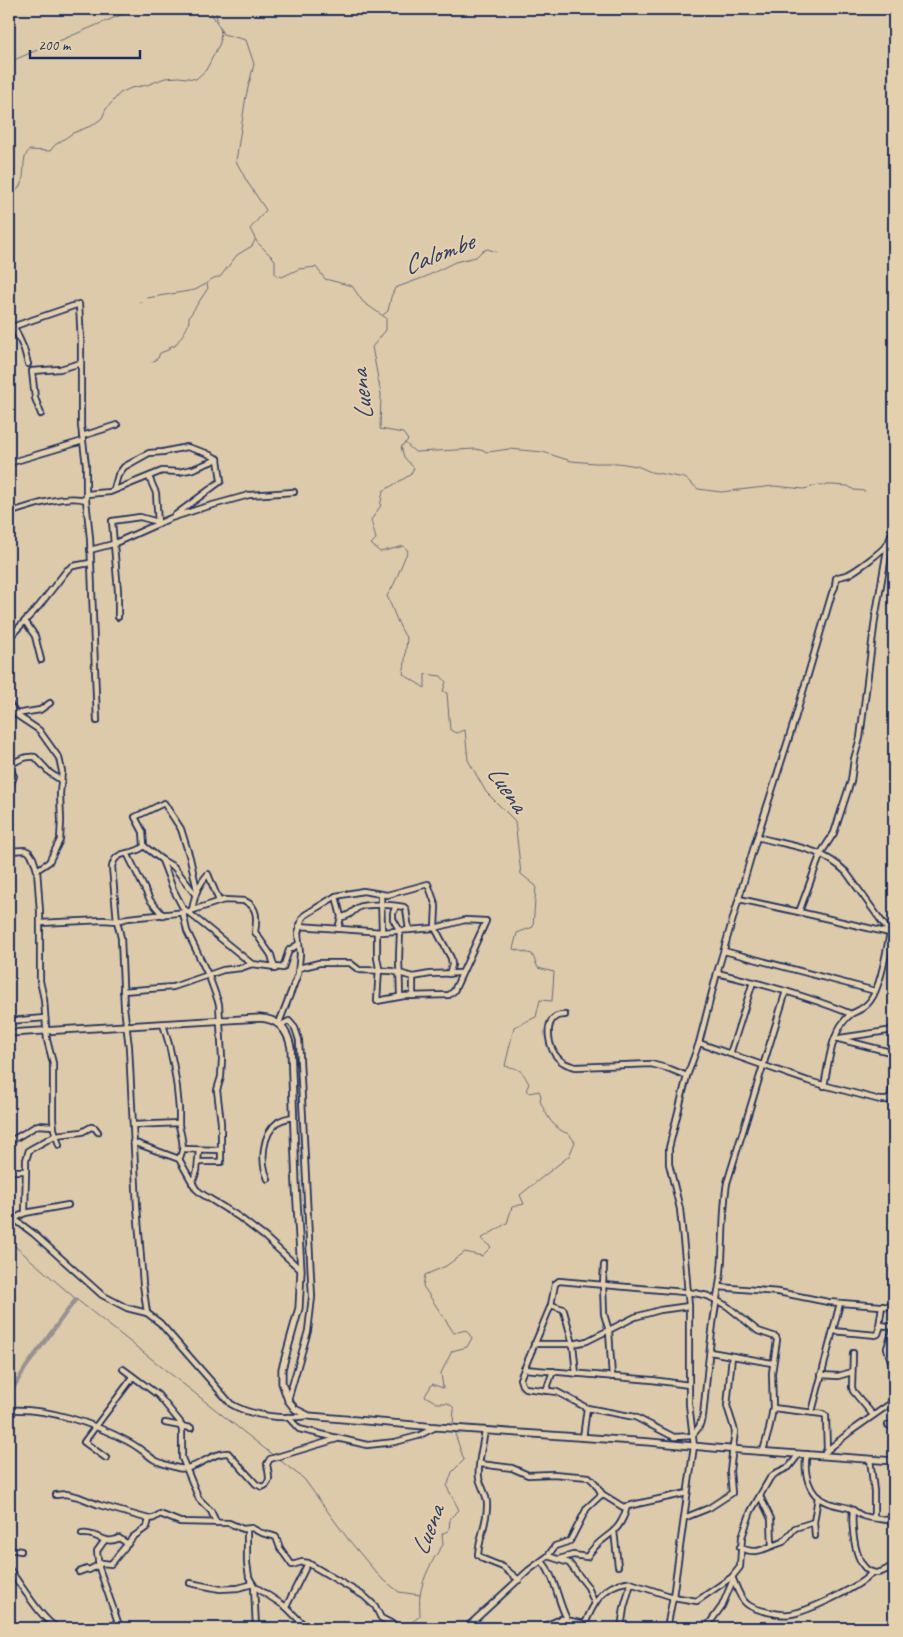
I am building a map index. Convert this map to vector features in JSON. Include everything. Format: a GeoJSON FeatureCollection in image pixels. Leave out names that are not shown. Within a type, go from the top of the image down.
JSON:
{"type":"FeatureCollection","features":[{"type":"Feature","properties":{"kind":"main road"},"geometry":{"type":"LineString","coordinates":[[9,1033],[266,1018],[280,1024],[286,1032],[291,1048],[301,1270],[299,1308],[282,1369],[284,1392],[288,1400],[295,1409],[309,1416],[763,1452],[825,1453],[894,1461]]}},
{"type":"Feature","properties":{"kind":"street"},"geometry":{"type":"LineString","coordinates":[[892,9],[894,14]]}},
{"type":"Feature","properties":{"kind":"street"},"geometry":{"type":"LineString","coordinates":[[28,364],[24,349],[11,327],[79,304],[80,391],[86,465],[97,722]]}},
{"type":"Feature","properties":{"kind":"street"},"geometry":{"type":"LineString","coordinates":[[40,414],[35,398],[32,371],[60,369],[81,364]]}},
{"type":"Feature","properties":{"kind":"street"},"geometry":{"type":"LineString","coordinates":[[9,463],[83,439],[117,425]]}},
{"type":"Feature","properties":{"kind":"street"},"geometry":{"type":"LineString","coordinates":[[114,490],[118,475],[124,467],[149,453],[187,447],[218,459]]}},
{"type":"Feature","properties":{"kind":"street"},"geometry":{"type":"LineString","coordinates":[[9,513],[57,500],[101,494],[149,478],[162,471],[179,472],[193,469],[218,459]]}},
{"type":"Feature","properties":{"kind":"street"},"geometry":{"type":"LineString","coordinates":[[171,518],[221,481],[218,459]]}},
{"type":"Feature","properties":{"kind":"street"},"geometry":{"type":"LineString","coordinates":[[149,478],[156,493],[158,523]]}},
{"type":"Feature","properties":{"kind":"street"},"geometry":{"type":"LineString","coordinates":[[90,550],[113,544],[171,518],[249,495],[294,492]]}},
{"type":"Feature","properties":{"kind":"street"},"geometry":{"type":"LineString","coordinates":[[118,617],[118,584],[112,521],[140,517],[158,523]]}},
{"type":"Feature","properties":{"kind":"street"},"geometry":{"type":"LineString","coordinates":[[799,912],[821,853],[834,833],[851,781],[854,759],[860,738],[875,619],[888,543],[894,524]]}},
{"type":"Feature","properties":{"kind":"street"},"geometry":{"type":"LineString","coordinates":[[667,1628],[694,1446],[689,1385],[688,1293],[681,1219],[668,1156],[669,1148],[687,1076],[699,1043],[738,899],[794,722],[835,587],[836,578],[864,567],[888,543]]}},
{"type":"Feature","properties":{"kind":"street"},"geometry":{"type":"LineString","coordinates":[[9,638],[67,570],[73,566],[90,562]]}},
{"type":"Feature","properties":{"kind":"street"},"geometry":{"type":"LineString","coordinates":[[25,621],[35,636],[41,660]]}},
{"type":"Feature","properties":{"kind":"street"},"geometry":{"type":"LineString","coordinates":[[16,714],[40,710],[50,703]]}},
{"type":"Feature","properties":{"kind":"street"},"geometry":{"type":"LineString","coordinates":[[9,704],[21,719],[35,726],[47,739],[59,758],[62,771],[60,840],[49,862],[37,870]]}},
{"type":"Feature","properties":{"kind":"street"},"geometry":{"type":"LineString","coordinates":[[9,790],[14,776],[9,767],[16,761],[28,757],[35,757],[50,773],[62,781]]}},
{"type":"Feature","properties":{"kind":"street"},"geometry":{"type":"LineString","coordinates":[[164,803],[181,829],[190,858],[196,892],[174,868],[144,846],[143,832],[135,817],[164,803]]}},
{"type":"Feature","properties":{"kind":"street"},"geometry":{"type":"LineString","coordinates":[[758,837],[821,853],[838,864],[892,933]]}},
{"type":"Feature","properties":{"kind":"street"},"geometry":{"type":"LineString","coordinates":[[144,846],[113,860],[116,921],[120,938],[133,1125],[142,1284],[147,1313]]}},
{"type":"Feature","properties":{"kind":"street"},"geometry":{"type":"LineString","coordinates":[[9,851],[25,850],[29,852],[37,870],[40,894],[40,981],[44,999],[46,1030],[54,1068],[52,1084],[53,1126],[59,1145]]}},
{"type":"Feature","properties":{"kind":"street"},"geometry":{"type":"LineString","coordinates":[[127,853],[150,900],[163,915]]}},
{"type":"Feature","properties":{"kind":"street"},"geometry":{"type":"LineString","coordinates":[[162,860],[173,889],[185,912],[187,931],[217,997],[220,1021],[222,1059],[221,1077],[217,1090],[222,1123],[221,1162],[198,1162]]}},
{"type":"Feature","properties":{"kind":"street"},"geometry":{"type":"LineString","coordinates":[[192,910],[199,884],[208,874],[219,901]]}},
{"type":"Feature","properties":{"kind":"street"},"geometry":{"type":"LineString","coordinates":[[280,1024],[299,968],[298,932],[302,919],[305,915],[336,896],[363,891],[381,896],[428,884],[436,906],[435,928],[451,958],[452,965],[449,974]]}},
{"type":"Feature","properties":{"kind":"street"},"geometry":{"type":"LineString","coordinates":[[336,896],[341,918],[338,928]]}},
{"type":"Feature","properties":{"kind":"street"},"geometry":{"type":"LineString","coordinates":[[299,926],[380,932],[435,928],[465,920],[486,921],[452,994],[400,996],[377,1001],[378,971],[380,932],[381,906],[381,896]]}},
{"type":"Feature","properties":{"kind":"street"},"geometry":{"type":"LineString","coordinates":[[738,899],[892,933]]}},
{"type":"Feature","properties":{"kind":"street"},"geometry":{"type":"LineString","coordinates":[[40,923],[116,921],[185,912],[219,901],[248,902],[256,912],[254,932],[271,955],[275,969]]}},
{"type":"Feature","properties":{"kind":"street"},"geometry":{"type":"LineString","coordinates":[[341,918],[349,916],[357,908],[363,906],[404,907],[406,909],[409,930]]}},
{"type":"Feature","properties":{"kind":"street"},"geometry":{"type":"LineString","coordinates":[[396,906],[393,918],[400,931],[398,958],[400,996]]}},
{"type":"Feature","properties":{"kind":"street"},"geometry":{"type":"LineString","coordinates":[[185,912],[252,964],[275,969],[283,968],[285,967],[289,950],[299,944]]}},
{"type":"Feature","properties":{"kind":"street"},"geometry":{"type":"LineString","coordinates":[[824,1086],[840,1025],[851,1014],[863,1008],[871,1000],[892,933]]}},
{"type":"Feature","properties":{"kind":"street"},"geometry":{"type":"LineString","coordinates":[[724,951],[875,991]]}},
{"type":"Feature","properties":{"kind":"street"},"geometry":{"type":"LineString","coordinates":[[299,968],[320,963],[350,963],[359,970],[400,973],[413,977],[430,974],[462,973]]}},
{"type":"Feature","properties":{"kind":"street"},"geometry":{"type":"LineString","coordinates":[[123,991],[173,987],[223,970],[242,968],[252,964]]}},
{"type":"Feature","properties":{"kind":"street"},"geometry":{"type":"LineString","coordinates":[[717,972],[786,991],[851,1014]]}},
{"type":"Feature","properties":{"kind":"street"},"geometry":{"type":"LineString","coordinates":[[413,977],[413,996]]}},
{"type":"Feature","properties":{"kind":"street"},"geometry":{"type":"LineString","coordinates":[[730,1054],[753,982]]}},
{"type":"Feature","properties":{"kind":"street"},"geometry":{"type":"LineString","coordinates":[[763,1452],[773,1408],[772,1364],[777,1340],[776,1336],[758,1331],[727,1306],[716,1301],[708,1296],[695,1293],[560,1281],[555,1284],[551,1305],[520,1379],[522,1386],[525,1388],[557,1392],[587,1408],[635,1417],[674,1437],[692,1436],[699,1427],[703,1416],[716,1301],[719,1286],[724,1235],[723,1204],[726,1183],[786,991]]}},
{"type":"Feature","properties":{"kind":"street"},"geometry":{"type":"LineString","coordinates":[[565,1015],[556,1016],[550,1024],[549,1033],[551,1046],[557,1058],[567,1065],[576,1067],[651,1064],[687,1076]]}},
{"type":"Feature","properties":{"kind":"street"},"geometry":{"type":"LineString","coordinates":[[9,1021],[45,1018]]}},
{"type":"Feature","properties":{"kind":"street"},"geometry":{"type":"LineString","coordinates":[[280,1024],[289,1021],[295,1028],[299,1040],[312,1297],[308,1331],[300,1364],[288,1400]]}},
{"type":"Feature","properties":{"kind":"street"},"geometry":{"type":"LineString","coordinates":[[163,1024],[170,1046],[177,1090],[183,1149],[179,1159]]}},
{"type":"Feature","properties":{"kind":"street"},"geometry":{"type":"LineString","coordinates":[[837,1038],[894,1030]]}},
{"type":"Feature","properties":{"kind":"street"},"geometry":{"type":"LineString","coordinates":[[837,1038],[894,1053]]}},
{"type":"Feature","properties":{"kind":"street"},"geometry":{"type":"LineString","coordinates":[[699,1043],[824,1086],[887,1100],[890,1098],[894,1080]]}},
{"type":"Feature","properties":{"kind":"street"},"geometry":{"type":"LineString","coordinates":[[268,1179],[264,1168],[263,1156],[268,1136],[279,1122],[293,1117]]}},
{"type":"Feature","properties":{"kind":"street"},"geometry":{"type":"LineString","coordinates":[[133,1125],[179,1123]]}},
{"type":"Feature","properties":{"kind":"street"},"geometry":{"type":"LineString","coordinates":[[9,1142],[38,1125],[53,1126]]}},
{"type":"Feature","properties":{"kind":"street"},"geometry":{"type":"LineString","coordinates":[[25,1213],[26,1160],[29,1150],[56,1135],[82,1132],[91,1127],[95,1128],[98,1132]]}},
{"type":"Feature","properties":{"kind":"street"},"geometry":{"type":"LineString","coordinates":[[133,1142],[179,1159],[192,1183],[202,1194],[239,1217],[301,1270]]}},
{"type":"Feature","properties":{"kind":"street"},"geometry":{"type":"LineString","coordinates":[[183,1149],[221,1150]]}},
{"type":"Feature","properties":{"kind":"street"},"geometry":{"type":"LineString","coordinates":[[192,1183],[198,1162],[198,1150]]}},
{"type":"Feature","properties":{"kind":"street"},"geometry":{"type":"LineString","coordinates":[[9,1171],[26,1171]]}},
{"type":"Feature","properties":{"kind":"street"},"geometry":{"type":"LineString","coordinates":[[14,1219],[25,1213],[68,1205]]}},
{"type":"Feature","properties":{"kind":"street"},"geometry":{"type":"LineString","coordinates":[[9,1215],[34,1234],[102,1295],[127,1308],[147,1313],[160,1323],[231,1404],[256,1413],[288,1418],[309,1416]]}},
{"type":"Feature","properties":{"kind":"street"},"geometry":{"type":"LineString","coordinates":[[604,1265],[604,1314],[609,1331],[612,1378]]}},
{"type":"Feature","properties":{"kind":"street"},"geometry":{"type":"LineString","coordinates":[[719,1286],[770,1291],[810,1299],[882,1306],[894,1309]]}},
{"type":"Feature","properties":{"kind":"street"},"geometry":{"type":"LineString","coordinates":[[812,1412],[840,1303]]}},
{"type":"Feature","properties":{"kind":"street"},"geometry":{"type":"LineString","coordinates":[[551,1305],[563,1309],[573,1344],[576,1374]]}},
{"type":"Feature","properties":{"kind":"street"},"geometry":{"type":"LineString","coordinates":[[534,1344],[573,1344],[594,1339],[634,1317],[660,1310],[688,1306]]}},
{"type":"Feature","properties":{"kind":"street"},"geometry":{"type":"LineString","coordinates":[[833,1332],[878,1334],[882,1306]]}},
{"type":"Feature","properties":{"kind":"street"},"geometry":{"type":"LineString","coordinates":[[880,1326],[894,1327],[893,1339],[887,1349],[891,1356],[894,1371]]}},
{"type":"Feature","properties":{"kind":"street"},"geometry":{"type":"LineString","coordinates":[[710,1352],[772,1364]]}},
{"type":"Feature","properties":{"kind":"street"},"geometry":{"type":"LineString","coordinates":[[853,1353],[853,1391],[873,1416]]}},
{"type":"Feature","properties":{"kind":"street"},"geometry":{"type":"LineString","coordinates":[[684,1518],[709,1508],[732,1493],[730,1471],[735,1431],[727,1406],[732,1356]]}},
{"type":"Feature","properties":{"kind":"street"},"geometry":{"type":"LineString","coordinates":[[123,1369],[161,1398],[182,1426],[182,1453],[199,1499],[211,1511],[216,1522]]}},
{"type":"Feature","properties":{"kind":"street"},"geometry":{"type":"LineString","coordinates":[[524,1369],[689,1385]]}},
{"type":"Feature","properties":{"kind":"street"},"geometry":{"type":"LineString","coordinates":[[546,1390],[553,1371]]}},
{"type":"Feature","properties":{"kind":"street"},"geometry":{"type":"LineString","coordinates":[[821,1375],[838,1376],[852,1372]]}},
{"type":"Feature","properties":{"kind":"street"},"geometry":{"type":"LineString","coordinates":[[106,1458],[84,1442],[134,1377]]}},
{"type":"Feature","properties":{"kind":"street"},"geometry":{"type":"LineString","coordinates":[[825,1453],[894,1401]]}},
{"type":"Feature","properties":{"kind":"street"},"geometry":{"type":"LineString","coordinates":[[584,1438],[587,1408]]}},
{"type":"Feature","properties":{"kind":"street"},"geometry":{"type":"LineString","coordinates":[[773,1408],[812,1412],[826,1416],[825,1453]]}},
{"type":"Feature","properties":{"kind":"street"},"geometry":{"type":"LineString","coordinates":[[9,1410],[55,1415],[96,1426],[138,1447],[153,1459],[179,1468],[188,1469],[214,1456],[228,1453],[256,1484],[265,1486],[270,1481],[267,1464],[270,1459],[337,1439]]}},
{"type":"Feature","properties":{"kind":"street"},"geometry":{"type":"LineString","coordinates":[[288,1418],[299,1429],[367,1445],[395,1442],[418,1436],[438,1427]]}},
{"type":"Feature","properties":{"kind":"street"},"geometry":{"type":"LineString","coordinates":[[165,1423],[191,1428]]}},
{"type":"Feature","properties":{"kind":"street"},"geometry":{"type":"LineString","coordinates":[[888,1425],[894,1427]]}},
{"type":"Feature","properties":{"kind":"street"},"geometry":{"type":"LineString","coordinates":[[485,1430],[479,1478],[484,1487],[487,1504],[478,1555],[503,1567],[519,1580]]}},
{"type":"Feature","properties":{"kind":"street"},"geometry":{"type":"LineString","coordinates":[[706,1628],[722,1606],[732,1578],[740,1567],[740,1547],[746,1524],[760,1496],[770,1478],[789,1467],[799,1454]]}},
{"type":"Feature","properties":{"kind":"street"},"geometry":{"type":"LineString","coordinates":[[807,1454],[805,1468],[807,1476],[811,1489],[818,1497],[826,1502],[853,1510],[863,1516],[894,1521]]}},
{"type":"Feature","properties":{"kind":"street"},"geometry":{"type":"LineString","coordinates":[[870,1459],[874,1491],[874,1518]]}},
{"type":"Feature","properties":{"kind":"street"},"geometry":{"type":"LineString","coordinates":[[480,1464],[512,1468],[528,1475],[553,1474],[589,1478],[595,1483],[602,1494],[621,1507],[688,1493]]}},
{"type":"Feature","properties":{"kind":"street"},"geometry":{"type":"LineString","coordinates":[[56,1495],[66,1494],[78,1497],[149,1519],[160,1514],[180,1522],[229,1522],[247,1530],[252,1528],[261,1534],[276,1537],[280,1548],[292,1565],[302,1562],[308,1564],[364,1596],[375,1606],[381,1618],[399,1627]]}},
{"type":"Feature","properties":{"kind":"street"},"geometry":{"type":"LineString","coordinates":[[466,1628],[535,1564],[548,1556],[555,1546],[570,1541],[586,1508],[602,1494]]}},
{"type":"Feature","properties":{"kind":"street"},"geometry":{"type":"LineString","coordinates":[[760,1496],[771,1519],[772,1546]]}},
{"type":"Feature","properties":{"kind":"street"},"geometry":{"type":"LineString","coordinates":[[815,1536],[814,1522],[818,1497]]}},
{"type":"Feature","properties":{"kind":"street"},"geometry":{"type":"LineString","coordinates":[[559,1559],[573,1555],[587,1557],[594,1546],[614,1531],[622,1522],[626,1506]]}},
{"type":"Feature","properties":{"kind":"street"},"geometry":{"type":"LineString","coordinates":[[853,1510],[852,1524],[856,1552],[864,1564],[872,1572],[882,1572],[894,1565]]}},
{"type":"Feature","properties":{"kind":"street"},"geometry":{"type":"LineString","coordinates":[[79,1572],[86,1569],[93,1570],[102,1563],[111,1564],[132,1537],[147,1527],[149,1519]]}},
{"type":"Feature","properties":{"kind":"street"},"geometry":{"type":"LineString","coordinates":[[740,1547],[754,1552],[772,1546],[783,1542],[795,1528],[814,1522]]}},
{"type":"Feature","properties":{"kind":"street"},"geometry":{"type":"LineString","coordinates":[[247,1530],[247,1563],[249,1577],[253,1585],[256,1628]]}},
{"type":"Feature","properties":{"kind":"street"},"geometry":{"type":"LineString","coordinates":[[614,1531],[618,1566]]}},
{"type":"Feature","properties":{"kind":"street"},"geometry":{"type":"LineString","coordinates":[[82,1534],[89,1533],[105,1540],[114,1541],[119,1538],[128,1544]]}},
{"type":"Feature","properties":{"kind":"street"},"geometry":{"type":"LineString","coordinates":[[105,1540],[97,1551],[100,1575],[119,1628],[145,1628]]}},
{"type":"Feature","properties":{"kind":"street"},"geometry":{"type":"LineString","coordinates":[[9,1549],[21,1551]]}},
{"type":"Feature","properties":{"kind":"street"},"geometry":{"type":"LineString","coordinates":[[548,1556],[570,1564],[588,1587],[594,1602]]}},
{"type":"Feature","properties":{"kind":"street"},"geometry":{"type":"LineString","coordinates":[[542,1561],[552,1575],[562,1609],[567,1619]]}},
{"type":"Feature","properties":{"kind":"street"},"geometry":{"type":"LineString","coordinates":[[286,1607],[308,1564]]}},
{"type":"Feature","properties":{"kind":"street"},"geometry":{"type":"LineString","coordinates":[[9,1569],[44,1616],[54,1627],[58,1628]]}},
{"type":"Feature","properties":{"kind":"street"},"geometry":{"type":"LineString","coordinates":[[732,1578],[741,1596],[750,1606],[761,1610],[790,1614],[849,1590],[868,1578],[872,1572]]}},
{"type":"Feature","properties":{"kind":"street"},"geometry":{"type":"LineString","coordinates":[[540,1628],[557,1620],[567,1619],[584,1626],[594,1602],[605,1591],[618,1584],[627,1582],[673,1597],[696,1601],[732,1578]]}},
{"type":"Feature","properties":{"kind":"street"},"geometry":{"type":"LineString","coordinates":[[190,1583],[220,1589],[253,1585],[286,1607],[307,1628]]}},
{"type":"Feature","properties":{"kind":"street"},"geometry":{"type":"LineString","coordinates":[[621,1628],[631,1583]]}},
{"type":"Feature","properties":{"kind":"waterway"},"geometry":{"type":"LineString","coordinates":[[9,62],[135,9]]}},
{"type":"Feature","properties":{"kind":"waterway","name":"Luena"},"geometry":{"type":"LineString","coordinates":[[209,9],[223,34],[246,40],[254,64],[246,96],[236,161],[266,210],[250,229],[257,242],[275,260],[275,274],[282,277],[299,269],[316,267],[325,279],[352,286],[363,302],[386,318],[386,330],[372,347],[381,394],[380,429],[403,433],[408,440],[401,447],[404,457],[414,468],[410,475],[383,491],[380,507],[371,520],[376,539],[371,544],[380,552],[404,546],[408,551],[387,596],[407,639],[403,674],[425,688],[425,674],[441,676],[446,682],[443,691],[447,693],[450,730],[456,733],[465,730],[468,760],[486,792],[515,821],[521,874],[536,886],[533,927],[517,933],[513,949],[532,954],[538,968],[554,972],[552,1001],[540,1000],[536,1017],[514,1027],[505,1066],[517,1069],[522,1073],[529,1084],[526,1090],[529,1093],[539,1091],[540,1101],[551,1121],[563,1132],[569,1134],[575,1142],[569,1156],[520,1195],[524,1204],[512,1207],[507,1223],[481,1239],[491,1247],[482,1256],[465,1252],[446,1266],[425,1275],[423,1286],[454,1333],[466,1330],[472,1338],[467,1347],[452,1351],[441,1373],[443,1388],[432,1384],[425,1396],[437,1403],[448,1403],[454,1408],[453,1425]]}},
{"type":"Feature","properties":{"kind":"waterway","name":"Luena"},"geometry":{"type":"LineString","coordinates":[[216,9],[217,21]]}},
{"type":"Feature","properties":{"kind":"waterway"},"geometry":{"type":"LineString","coordinates":[[9,197],[21,185],[24,161],[29,150],[50,151],[55,145],[73,133],[93,125],[102,118],[106,109],[120,93],[131,88],[147,85],[165,78],[196,79],[206,70],[220,43],[221,28]]}},
{"type":"Feature","properties":{"kind":"waterway"},"geometry":{"type":"LineString","coordinates":[[152,362],[158,358],[160,353],[168,350],[171,346],[175,346],[186,329],[189,317],[208,288],[208,282],[216,277],[220,277],[237,255],[252,246],[255,240]]}},
{"type":"Feature","properties":{"kind":"waterway","name":"Calombe"},"geometry":{"type":"LineString","coordinates":[[383,315],[388,311],[395,288],[425,277],[455,262],[476,257],[482,251],[488,249],[496,252]]}},
{"type":"Feature","properties":{"kind":"waterway"},"geometry":{"type":"LineString","coordinates":[[140,303],[147,298],[195,290],[206,284]]}},
{"type":"Feature","properties":{"kind":"waterway"},"geometry":{"type":"LineString","coordinates":[[405,443],[415,452],[476,449],[488,452],[509,449],[543,452],[571,461],[618,463],[637,466],[651,472],[685,478],[698,489],[721,492],[774,486],[804,489],[819,485],[848,486],[854,490],[865,491]]}},
{"type":"Feature","properties":{"kind":"waterway"},"geometry":{"type":"LineString","coordinates":[[9,1241],[76,1299],[274,1456]]}},
{"type":"Feature","properties":{"kind":"waterway"},"geometry":{"type":"LineString","coordinates":[[9,1395],[26,1367],[76,1299]]}},
{"type":"Feature","properties":{"kind":"waterway","name":"Luena"},"geometry":{"type":"LineString","coordinates":[[404,1628],[420,1616],[421,1589],[432,1562],[443,1545],[442,1534],[449,1530],[450,1519],[459,1510],[447,1487],[452,1472],[464,1460],[454,1431]]}},
{"type":"Feature","properties":{"kind":"waterway"},"geometry":{"type":"LineString","coordinates":[[277,1458],[304,1479],[348,1539],[379,1576],[399,1592],[420,1595]]}}]}
